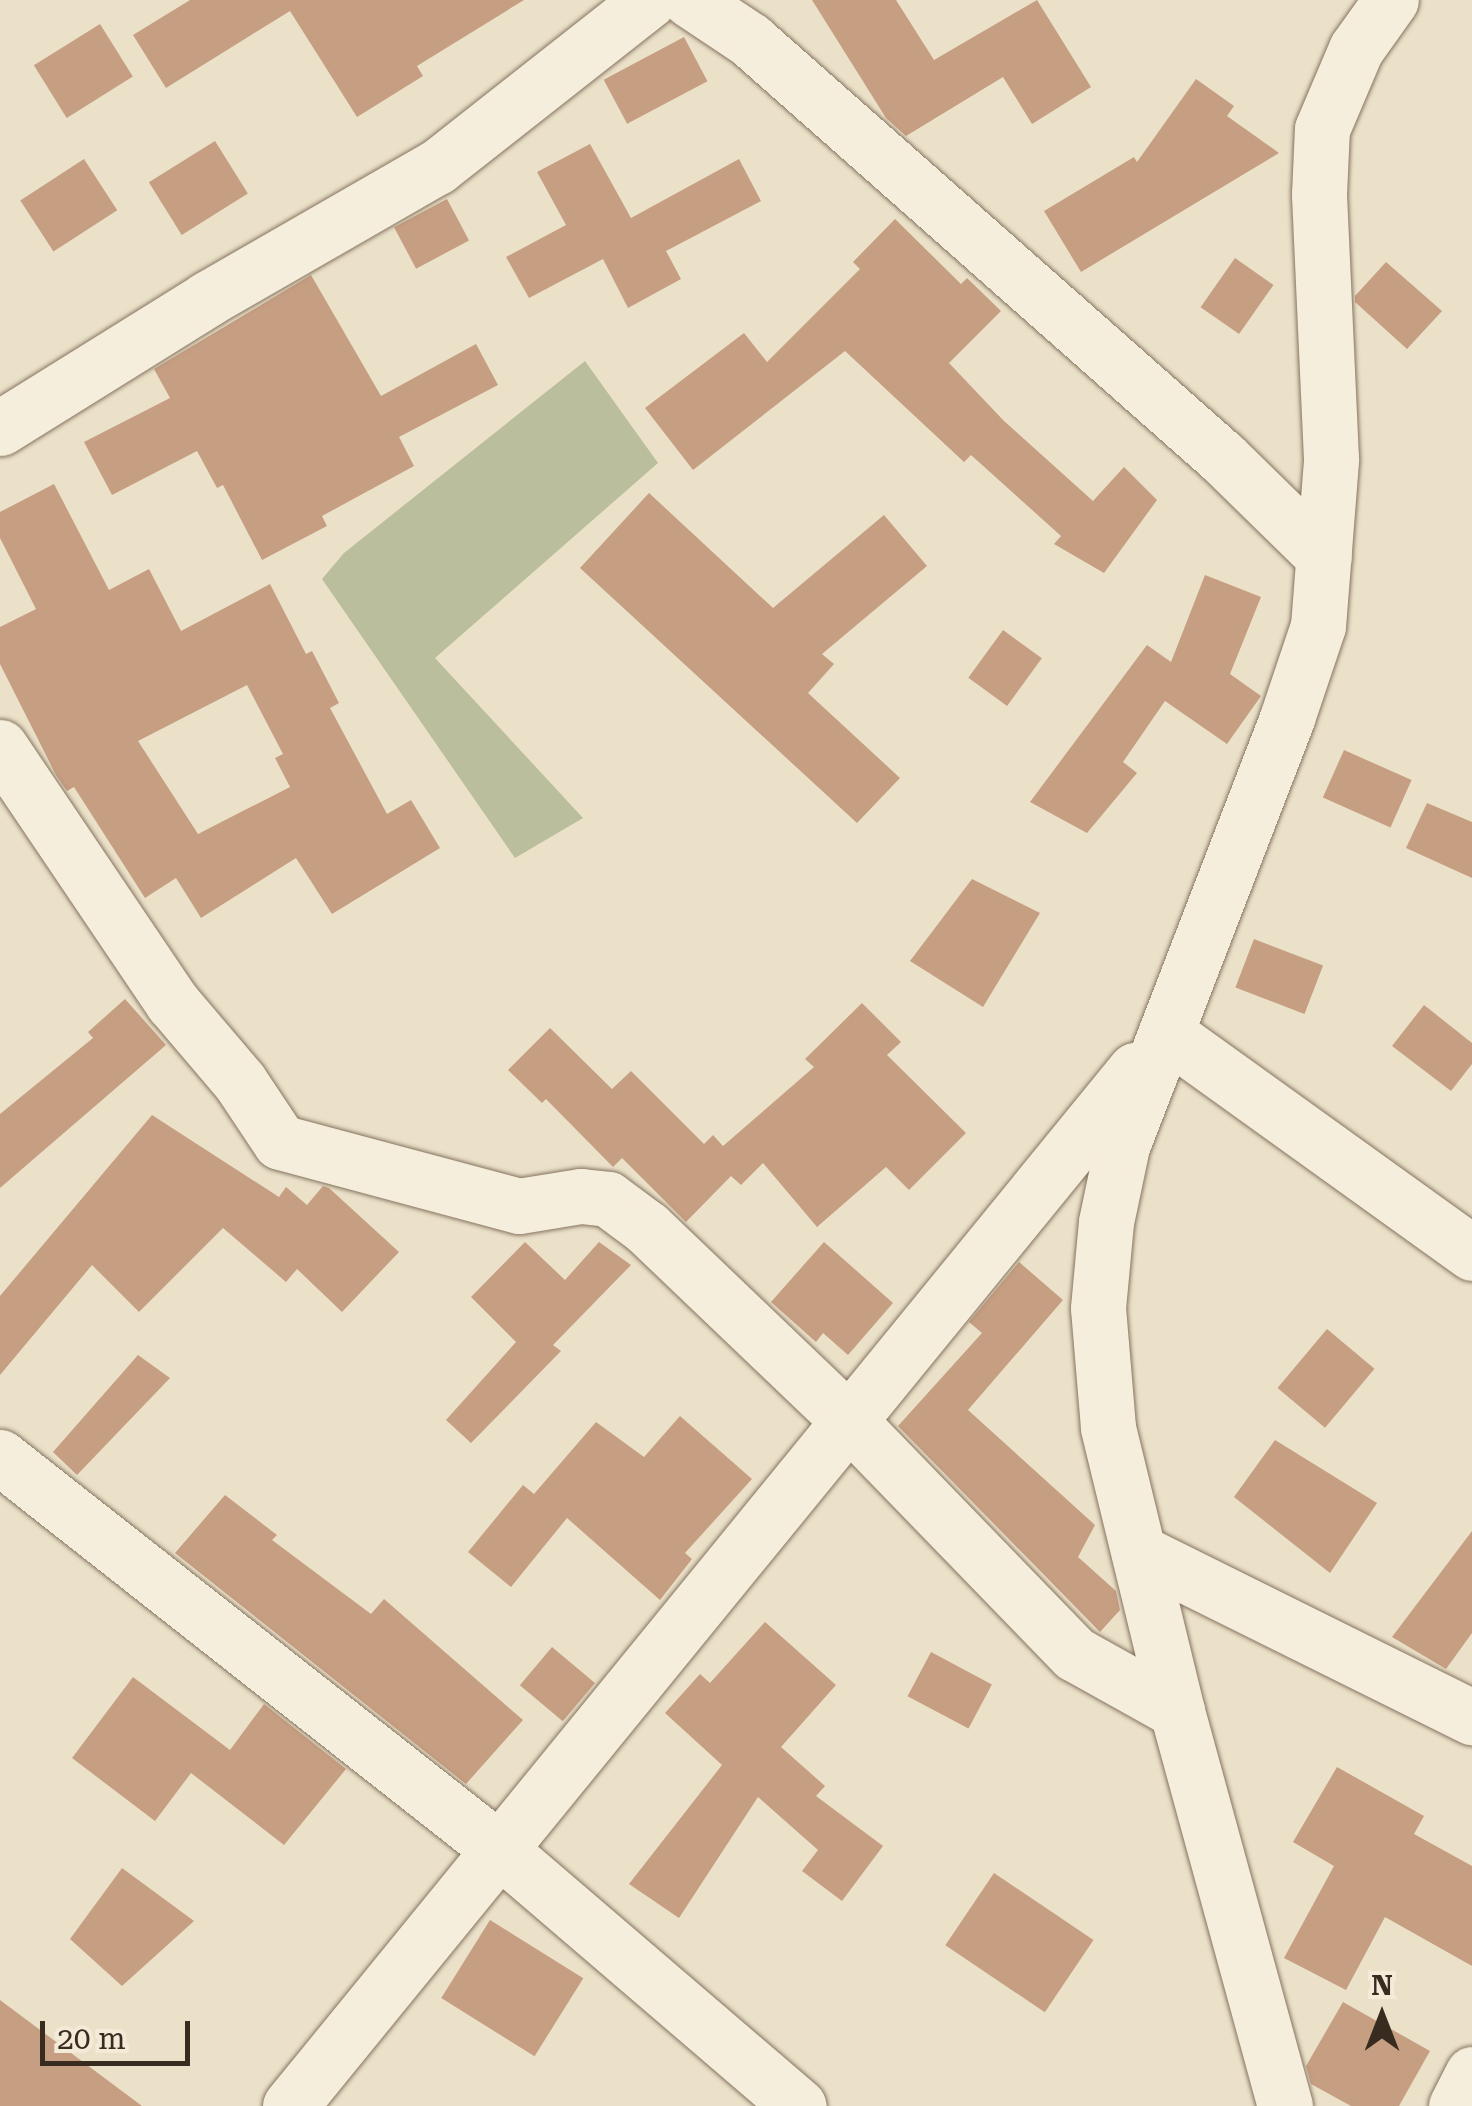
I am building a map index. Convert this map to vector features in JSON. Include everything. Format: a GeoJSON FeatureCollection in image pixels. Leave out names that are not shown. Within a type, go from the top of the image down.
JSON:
{"type":"FeatureCollection","features":[{"type":"Feature","properties":{"kind":"street"},"geometry":{"type":"LineString","coordinates":[[0,428],[208,298],[437,167],[649,0]]}},
{"type":"Feature","properties":{"kind":"street"},"geometry":{"type":"LineString","coordinates":[[690,0],[750,40],[1223,458],[1324,557]]}},
{"type":"Feature","properties":{"kind":"street"},"geometry":{"type":"LineString","coordinates":[[1285,2106],[1176,1711],[1108,1428],[1098,1308],[1106,1222],[1122,1146],[1287,718],[1318,626],[1330,459],[1319,194],[1322,128],[1356,48],[1391,0]]}},
{"type":"Feature","properties":{"kind":"street"},"geometry":{"type":"LineString","coordinates":[[0,747],[172,1002],[240,1082],[280,1142],[519,1206],[581,1196],[608,1199],[647,1228],[847,1419],[1075,1654],[1176,1711]]}},
{"type":"Feature","properties":{"kind":"street"},"geometry":{"type":"LineString","coordinates":[[1166,1032],[1472,1253]]}},
{"type":"Feature","properties":{"kind":"street"},"geometry":{"type":"LineString","coordinates":[[290,2106],[1166,1032]]}},
{"type":"Feature","properties":{"kind":"street"},"geometry":{"type":"LineString","coordinates":[[0,1456],[501,1852],[799,2106]]}},
{"type":"Feature","properties":{"kind":"street"},"geometry":{"type":"LineString","coordinates":[[1139,1552],[1472,1717]]}},
{"type":"Feature","properties":{"kind":"street"},"geometry":{"type":"LineString","coordinates":[[1456,2106],[1472,2074]]}},
{"type":"Feature","properties":{"kind":"green space"},"geometry":{"type":"Polygon","coordinates":[[[585,361],[658,463],[435,658],[583,818],[515,858],[322,579],[344,553],[585,361]]]}},
{"type":"Feature","properties":{"kind":"building"},"geometry":{"type":"Polygon","coordinates":[[[190,0],[524,0],[417,66],[423,76],[357,117],[290,11],[166,88],[133,35],[190,0]]]}},
{"type":"Feature","properties":{"kind":"building"},"geometry":{"type":"Polygon","coordinates":[[[812,0],[896,0],[934,60],[1037,0],[1091,87],[1032,124],[1003,77],[906,136],[886,118],[812,0]]]}},
{"type":"Feature","properties":{"kind":"building"},"geometry":{"type":"Polygon","coordinates":[[[100,24],[133,77],[67,118],[34,65],[100,24]]]}},
{"type":"Feature","properties":{"kind":"building"},"geometry":{"type":"Polygon","coordinates":[[[684,37],[707,81],[627,124],[604,80],[684,37]]]}},
{"type":"Feature","properties":{"kind":"building"},"geometry":{"type":"Polygon","coordinates":[[[1196,79],[1234,106],[1227,116],[1279,153],[1081,272],[1044,211],[1134,157],[1137,162],[1196,79]]]}},
{"type":"Feature","properties":{"kind":"building"},"geometry":{"type":"Polygon","coordinates":[[[215,141],[248,194],[182,235],[149,182],[215,141]]]}},
{"type":"Feature","properties":{"kind":"building"},"geometry":{"type":"Polygon","coordinates":[[[590,144],[631,218],[739,159],[761,201],[666,251],[681,279],[628,308],[603,259],[529,298],[506,257],[566,225],[537,172],[590,144]]]}},
{"type":"Feature","properties":{"kind":"building"},"geometry":{"type":"Polygon","coordinates":[[[84,159],[117,210],[53,252],[20,200],[84,159]]]}},
{"type":"Feature","properties":{"kind":"building"},"geometry":{"type":"Polygon","coordinates":[[[447,199],[469,240],[416,269],[394,227],[447,199]]]}},
{"type":"Feature","properties":{"kind":"building"},"geometry":{"type":"Polygon","coordinates":[[[895,219],[961,284],[967,278],[1001,311],[949,363],[1004,421],[1093,501],[1124,467],[1157,500],[1104,573],[1054,544],[1061,536],[971,455],[964,462],[845,351],[693,470],[645,408],[744,333],[767,362],[860,269],[853,262],[895,219]]]}},
{"type":"Feature","properties":{"kind":"building"},"geometry":{"type":"Polygon","coordinates":[[[1235,258],[1274,285],[1239,334],[1201,307],[1235,258]]]}},
{"type":"Feature","properties":{"kind":"building"},"geometry":{"type":"Polygon","coordinates":[[[1386,262],[1442,311],[1407,349],[1355,302],[1355,296],[1386,262]]]}},
{"type":"Feature","properties":{"kind":"building"},"geometry":{"type":"Polygon","coordinates":[[[311,275],[381,396],[476,344],[498,385],[399,437],[414,466],[322,516],[327,526],[262,560],[223,485],[217,488],[197,451],[112,495],[84,442],[170,398],[154,369],[311,275]]]}},
{"type":"Feature","properties":{"kind":"building"},"geometry":{"type":"Polygon","coordinates":[[[54,484],[109,590],[149,569],[181,631],[270,584],[306,654],[312,651],[339,703],[330,708],[387,814],[411,800],[440,848],[332,914],[296,858],[201,918],[176,878],[145,898],[74,787],[67,791],[56,775],[0,664],[0,627],[36,609],[0,538],[0,512],[54,484]],[[247,685],[138,741],[198,834],[290,787],[275,758],[283,754],[247,685]]]}},
{"type":"Feature","properties":{"kind":"building"},"geometry":{"type":"Polygon","coordinates":[[[649,493],[773,608],[884,515],[927,566],[822,654],[834,664],[808,693],[900,778],[857,823],[580,568],[649,493]]]}},
{"type":"Feature","properties":{"kind":"building"},"geometry":{"type":"Polygon","coordinates":[[[1205,575],[1261,597],[1230,674],[1261,696],[1227,744],[1165,701],[1123,762],[1137,773],[1087,833],[1030,802],[1147,645],[1171,662],[1205,575]]]}},
{"type":"Feature","properties":{"kind":"building"},"geometry":{"type":"Polygon","coordinates":[[[1003,630],[1042,658],[1007,706],[968,678],[1003,630]]]}},
{"type":"Feature","properties":{"kind":"building"},"geometry":{"type":"Polygon","coordinates":[[[1344,750],[1412,780],[1390,828],[1323,798],[1344,750]]]}},
{"type":"Feature","properties":{"kind":"building"},"geometry":{"type":"Polygon","coordinates":[[[1427,803],[1472,822],[1472,878],[1406,848],[1427,803]]]}},
{"type":"Feature","properties":{"kind":"building"},"geometry":{"type":"Polygon","coordinates":[[[972,879],[1040,913],[983,1007],[910,961],[972,879]]]}},
{"type":"Feature","properties":{"kind":"building"},"geometry":{"type":"Polygon","coordinates":[[[1254,939],[1323,966],[1304,1014],[1235,988],[1254,939]]]}},
{"type":"Feature","properties":{"kind":"building"},"geometry":{"type":"Polygon","coordinates":[[[125,999],[166,1045],[0,1188],[0,1114],[93,1038],[88,1032],[125,999]]]}},
{"type":"Feature","properties":{"kind":"building"},"geometry":{"type":"Polygon","coordinates":[[[862,1003],[901,1042],[887,1055],[966,1133],[909,1190],[886,1167],[817,1227],[763,1163],[741,1185],[731,1176],[686,1222],[622,1158],[613,1167],[546,1099],[542,1103],[508,1070],[550,1028],[612,1089],[631,1071],[704,1144],[713,1135],[723,1146],[814,1067],[805,1059],[862,1003]]]}},
{"type":"Feature","properties":{"kind":"building"},"geometry":{"type":"Polygon","coordinates":[[[1424,1005],[1472,1043],[1472,1064],[1451,1091],[1392,1046],[1424,1005]]]}},
{"type":"Feature","properties":{"kind":"building"},"geometry":{"type":"Polygon","coordinates":[[[152,1115],[279,1197],[286,1187],[307,1205],[323,1186],[329,1188],[399,1252],[342,1312],[297,1269],[286,1282],[223,1228],[139,1312],[92,1265],[0,1375],[0,1296],[152,1115]]]}},
{"type":"Feature","properties":{"kind":"building"},"geometry":{"type":"Polygon","coordinates":[[[525,1242],[565,1280],[599,1242],[631,1265],[553,1345],[561,1351],[471,1443],[446,1420],[516,1342],[471,1297],[525,1242]]]}},
{"type":"Feature","properties":{"kind":"building"},"geometry":{"type":"Polygon","coordinates":[[[824,1242],[893,1303],[848,1355],[823,1333],[816,1342],[771,1302],[824,1242]]]}},
{"type":"Feature","properties":{"kind":"building"},"geometry":{"type":"Polygon","coordinates":[[[1019,1262],[1063,1300],[968,1410],[1095,1525],[1078,1557],[1116,1591],[1120,1610],[1100,1632],[898,1426],[982,1333],[969,1322],[1019,1262]]]}},
{"type":"Feature","properties":{"kind":"building"},"geometry":{"type":"Polygon","coordinates":[[[1327,1329],[1374,1369],[1325,1428],[1278,1388],[1327,1329]]]}},
{"type":"Feature","properties":{"kind":"building"},"geometry":{"type":"Polygon","coordinates":[[[138,1355],[170,1378],[77,1475],[53,1452],[138,1355]]]}},
{"type":"Feature","properties":{"kind":"building"},"geometry":{"type":"Polygon","coordinates":[[[680,1416],[752,1479],[685,1553],[692,1559],[660,1600],[567,1518],[511,1587],[468,1552],[523,1485],[534,1494],[596,1422],[644,1457],[680,1416]]]}},
{"type":"Feature","properties":{"kind":"building"},"geometry":{"type":"Polygon","coordinates":[[[1275,1440],[1377,1503],[1330,1573],[1234,1497],[1275,1440]]]}},
{"type":"Feature","properties":{"kind":"building"},"geometry":{"type":"Polygon","coordinates":[[[225,1495],[277,1535],[272,1540],[371,1614],[384,1599],[523,1720],[466,1784],[175,1553],[225,1495]]]}},
{"type":"Feature","properties":{"kind":"building"},"geometry":{"type":"Polygon","coordinates":[[[1472,1531],[1472,1633],[1446,1669],[1392,1637],[1472,1531]]]}},
{"type":"Feature","properties":{"kind":"building"},"geometry":{"type":"Polygon","coordinates":[[[765,1622],[836,1685],[781,1747],[825,1786],[816,1796],[883,1846],[842,1901],[802,1871],[818,1850],[758,1797],[679,1918],[629,1884],[722,1765],[665,1713],[700,1674],[710,1683],[765,1622]]]}},
{"type":"Feature","properties":{"kind":"building"},"geometry":{"type":"Polygon","coordinates":[[[552,1647],[595,1683],[563,1721],[520,1685],[552,1647]]]}},
{"type":"Feature","properties":{"kind":"building"},"geometry":{"type":"Polygon","coordinates":[[[931,1652],[992,1684],[968,1729],[908,1696],[931,1652]]]}},
{"type":"Feature","properties":{"kind":"building"},"geometry":{"type":"Polygon","coordinates":[[[133,1677],[230,1750],[264,1704],[346,1769],[284,1845],[191,1773],[155,1821],[72,1758],[133,1677]]]}},
{"type":"Feature","properties":{"kind":"building"},"geometry":{"type":"Polygon","coordinates":[[[1337,1767],[1424,1816],[1414,1834],[1472,1866],[1472,1966],[1385,1917],[1346,1990],[1284,1958],[1334,1866],[1293,1842],[1337,1767]]]}},
{"type":"Feature","properties":{"kind":"building"},"geometry":{"type":"Polygon","coordinates":[[[122,1868],[194,1921],[122,1986],[70,1939],[122,1868]]]}},
{"type":"Feature","properties":{"kind":"building"},"geometry":{"type":"Polygon","coordinates":[[[994,1873],[1093,1940],[1045,2012],[945,1945],[994,1873]]]}},
{"type":"Feature","properties":{"kind":"building"},"geometry":{"type":"Polygon","coordinates":[[[490,1920],[583,1978],[535,2056],[441,1998],[490,1920]]]}},
{"type":"Feature","properties":{"kind":"building"},"geometry":{"type":"Polygon","coordinates":[[[0,2000],[142,2106],[0,2106],[0,2000]]]}},
{"type":"Feature","properties":{"kind":"building"},"geometry":{"type":"Polygon","coordinates":[[[1343,2002],[1430,2051],[1399,2106],[1351,2106],[1311,2084],[1306,2066],[1343,2002]]]}}]}
